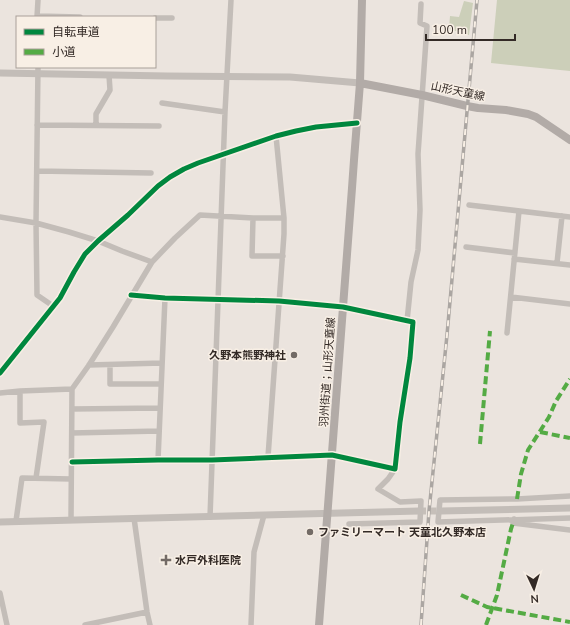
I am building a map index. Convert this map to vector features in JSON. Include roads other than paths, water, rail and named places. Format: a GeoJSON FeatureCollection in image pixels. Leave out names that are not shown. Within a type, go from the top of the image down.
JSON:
{"type":"FeatureCollection","features":[{"type":"Feature","properties":{"kind":"main road","name":"羽州街道；山形天童線"},"geometry":{"type":"LineString","coordinates":[[319,625],[360,83],[362,0]]}},
{"type":"Feature","properties":{"kind":"main road","name":"山形天童線"},"geometry":{"type":"LineString","coordinates":[[360,83],[422,95],[467,106],[528,114],[536,117],[570,140]]}},
{"type":"Feature","properties":{"kind":"street"},"geometry":{"type":"LineString","coordinates":[[37,16],[38,0]]}},
{"type":"Feature","properties":{"kind":"street"},"geometry":{"type":"LineString","coordinates":[[210,517],[220,215],[231,0]]}},
{"type":"Feature","properties":{"kind":"street"},"geometry":{"type":"LineString","coordinates":[[407,321],[410,282],[418,250],[420,210],[418,154],[427,26],[420,23],[421,4]]}},
{"type":"Feature","properties":{"kind":"street"},"geometry":{"type":"LineString","coordinates":[[156,18],[172,18]]}},
{"type":"Feature","properties":{"kind":"street"},"geometry":{"type":"LineString","coordinates":[[0,73],[38,70],[109,75],[290,77],[360,83]]}},
{"type":"Feature","properties":{"kind":"street"},"geometry":{"type":"LineString","coordinates":[[38,70],[36,223],[37,295],[53,306]]}},
{"type":"Feature","properties":{"kind":"street"},"geometry":{"type":"LineString","coordinates":[[96,125],[96,114],[110,90],[109,75]]}},
{"type":"Feature","properties":{"kind":"street"},"geometry":{"type":"LineString","coordinates":[[162,103],[225,112]]}},
{"type":"Feature","properties":{"kind":"street"},"geometry":{"type":"LineString","coordinates":[[0,372],[60,298],[85,254],[158,186],[170,177],[198,163],[276,136],[316,127],[357,123]]}},
{"type":"Feature","properties":{"kind":"street"},"geometry":{"type":"LineString","coordinates":[[37,125],[159,126]]}},
{"type":"Feature","properties":{"kind":"street"},"geometry":{"type":"LineString","coordinates":[[268,457],[284,218],[276,136]]}},
{"type":"Feature","properties":{"kind":"street"},"geometry":{"type":"LineString","coordinates":[[37,172],[151,173]]}},
{"type":"Feature","properties":{"kind":"street"},"geometry":{"type":"LineString","coordinates":[[469,205],[570,217]]}},
{"type":"Feature","properties":{"kind":"street"},"geometry":{"type":"LineString","coordinates":[[507,333],[519,211]]}},
{"type":"Feature","properties":{"kind":"street"},"geometry":{"type":"LineString","coordinates":[[71,520],[72,389],[113,327],[152,262],[200,214],[253,218],[284,218]]}},
{"type":"Feature","properties":{"kind":"street"},"geometry":{"type":"LineString","coordinates":[[557,263],[562,216]]}},
{"type":"Feature","properties":{"kind":"street"},"geometry":{"type":"LineString","coordinates":[[0,217],[36,223],[98,241],[152,262]]}},
{"type":"Feature","properties":{"kind":"street"},"geometry":{"type":"LineString","coordinates":[[253,218],[252,256],[282,256]]}},
{"type":"Feature","properties":{"kind":"street"},"geometry":{"type":"LineString","coordinates":[[466,246],[570,265]]}},
{"type":"Feature","properties":{"kind":"street"},"geometry":{"type":"LineString","coordinates":[[131,296],[279,301],[343,307],[413,322],[411,350],[400,422],[395,469],[378,489],[400,502],[421,501],[420,522],[349,524]]}},
{"type":"Feature","properties":{"kind":"street"},"geometry":{"type":"LineString","coordinates":[[511,297],[570,304]]}},
{"type":"Feature","properties":{"kind":"street"},"geometry":{"type":"LineString","coordinates":[[158,460],[165,298]]}},
{"type":"Feature","properties":{"kind":"street"},"geometry":{"type":"LineString","coordinates":[[89,365],[162,363]]}},
{"type":"Feature","properties":{"kind":"street"},"geometry":{"type":"LineString","coordinates":[[110,365],[110,384],[161,384]]}},
{"type":"Feature","properties":{"kind":"street"},"geometry":{"type":"LineString","coordinates":[[0,393],[72,389]]}},
{"type":"Feature","properties":{"kind":"street"},"geometry":{"type":"LineString","coordinates":[[20,391],[20,423],[44,422],[36,478]]}},
{"type":"Feature","properties":{"kind":"street"},"geometry":{"type":"LineString","coordinates":[[72,409],[160,408]]}},
{"type":"Feature","properties":{"kind":"street"},"geometry":{"type":"LineString","coordinates":[[72,433],[159,431]]}},
{"type":"Feature","properties":{"kind":"street"},"geometry":{"type":"LineString","coordinates":[[72,462],[212,460],[332,455],[395,469]]}},
{"type":"Feature","properties":{"kind":"street"},"geometry":{"type":"LineString","coordinates":[[16,521],[22,478],[71,479]]}},
{"type":"Feature","properties":{"kind":"street"},"geometry":{"type":"LineString","coordinates":[[570,496],[517,499],[440,500],[438,522],[570,518]]}},
{"type":"Feature","properties":{"kind":"street"},"geometry":{"type":"LineString","coordinates":[[441,511],[570,508]]}},
{"type":"Feature","properties":{"kind":"street"},"geometry":{"type":"LineString","coordinates":[[0,522],[419,511]]}},
{"type":"Feature","properties":{"kind":"street"},"geometry":{"type":"LineString","coordinates":[[251,625],[254,552],[264,515]]}},
{"type":"Feature","properties":{"kind":"street"},"geometry":{"type":"LineString","coordinates":[[134,518],[150,625]]}},
{"type":"Feature","properties":{"kind":"street"},"geometry":{"type":"LineString","coordinates":[[514,519],[513,523],[570,530]]}},
{"type":"Feature","properties":{"kind":"street"},"geometry":{"type":"LineString","coordinates":[[0,593],[7,625]]}},
{"type":"Feature","properties":{"kind":"street"},"geometry":{"type":"LineString","coordinates":[[85,625],[148,612]]}},
{"type":"Feature","properties":{"kind":"tunnel"},"geometry":{"type":"LineString","coordinates":[[419,511],[441,511]]}},
{"type":"Feature","properties":{"kind":"railway"},"geometry":{"type":"LineString","coordinates":[[421,625],[429,511],[447,335],[477,0]]}},
{"type":"Feature","properties":{"kind":"place","name":"久野本熊野神社"},"geometry":{"type":"Point","coordinates":[294,355]}},
{"type":"Feature","properties":{"kind":"place","name":"ファミリーマート 天童北久野本店"},"geometry":{"type":"Point","coordinates":[310,532]}},
{"type":"Feature","properties":{"kind":"place","name":"水戸外科医院"},"geometry":{"type":"Point","coordinates":[166,560]}}]}
